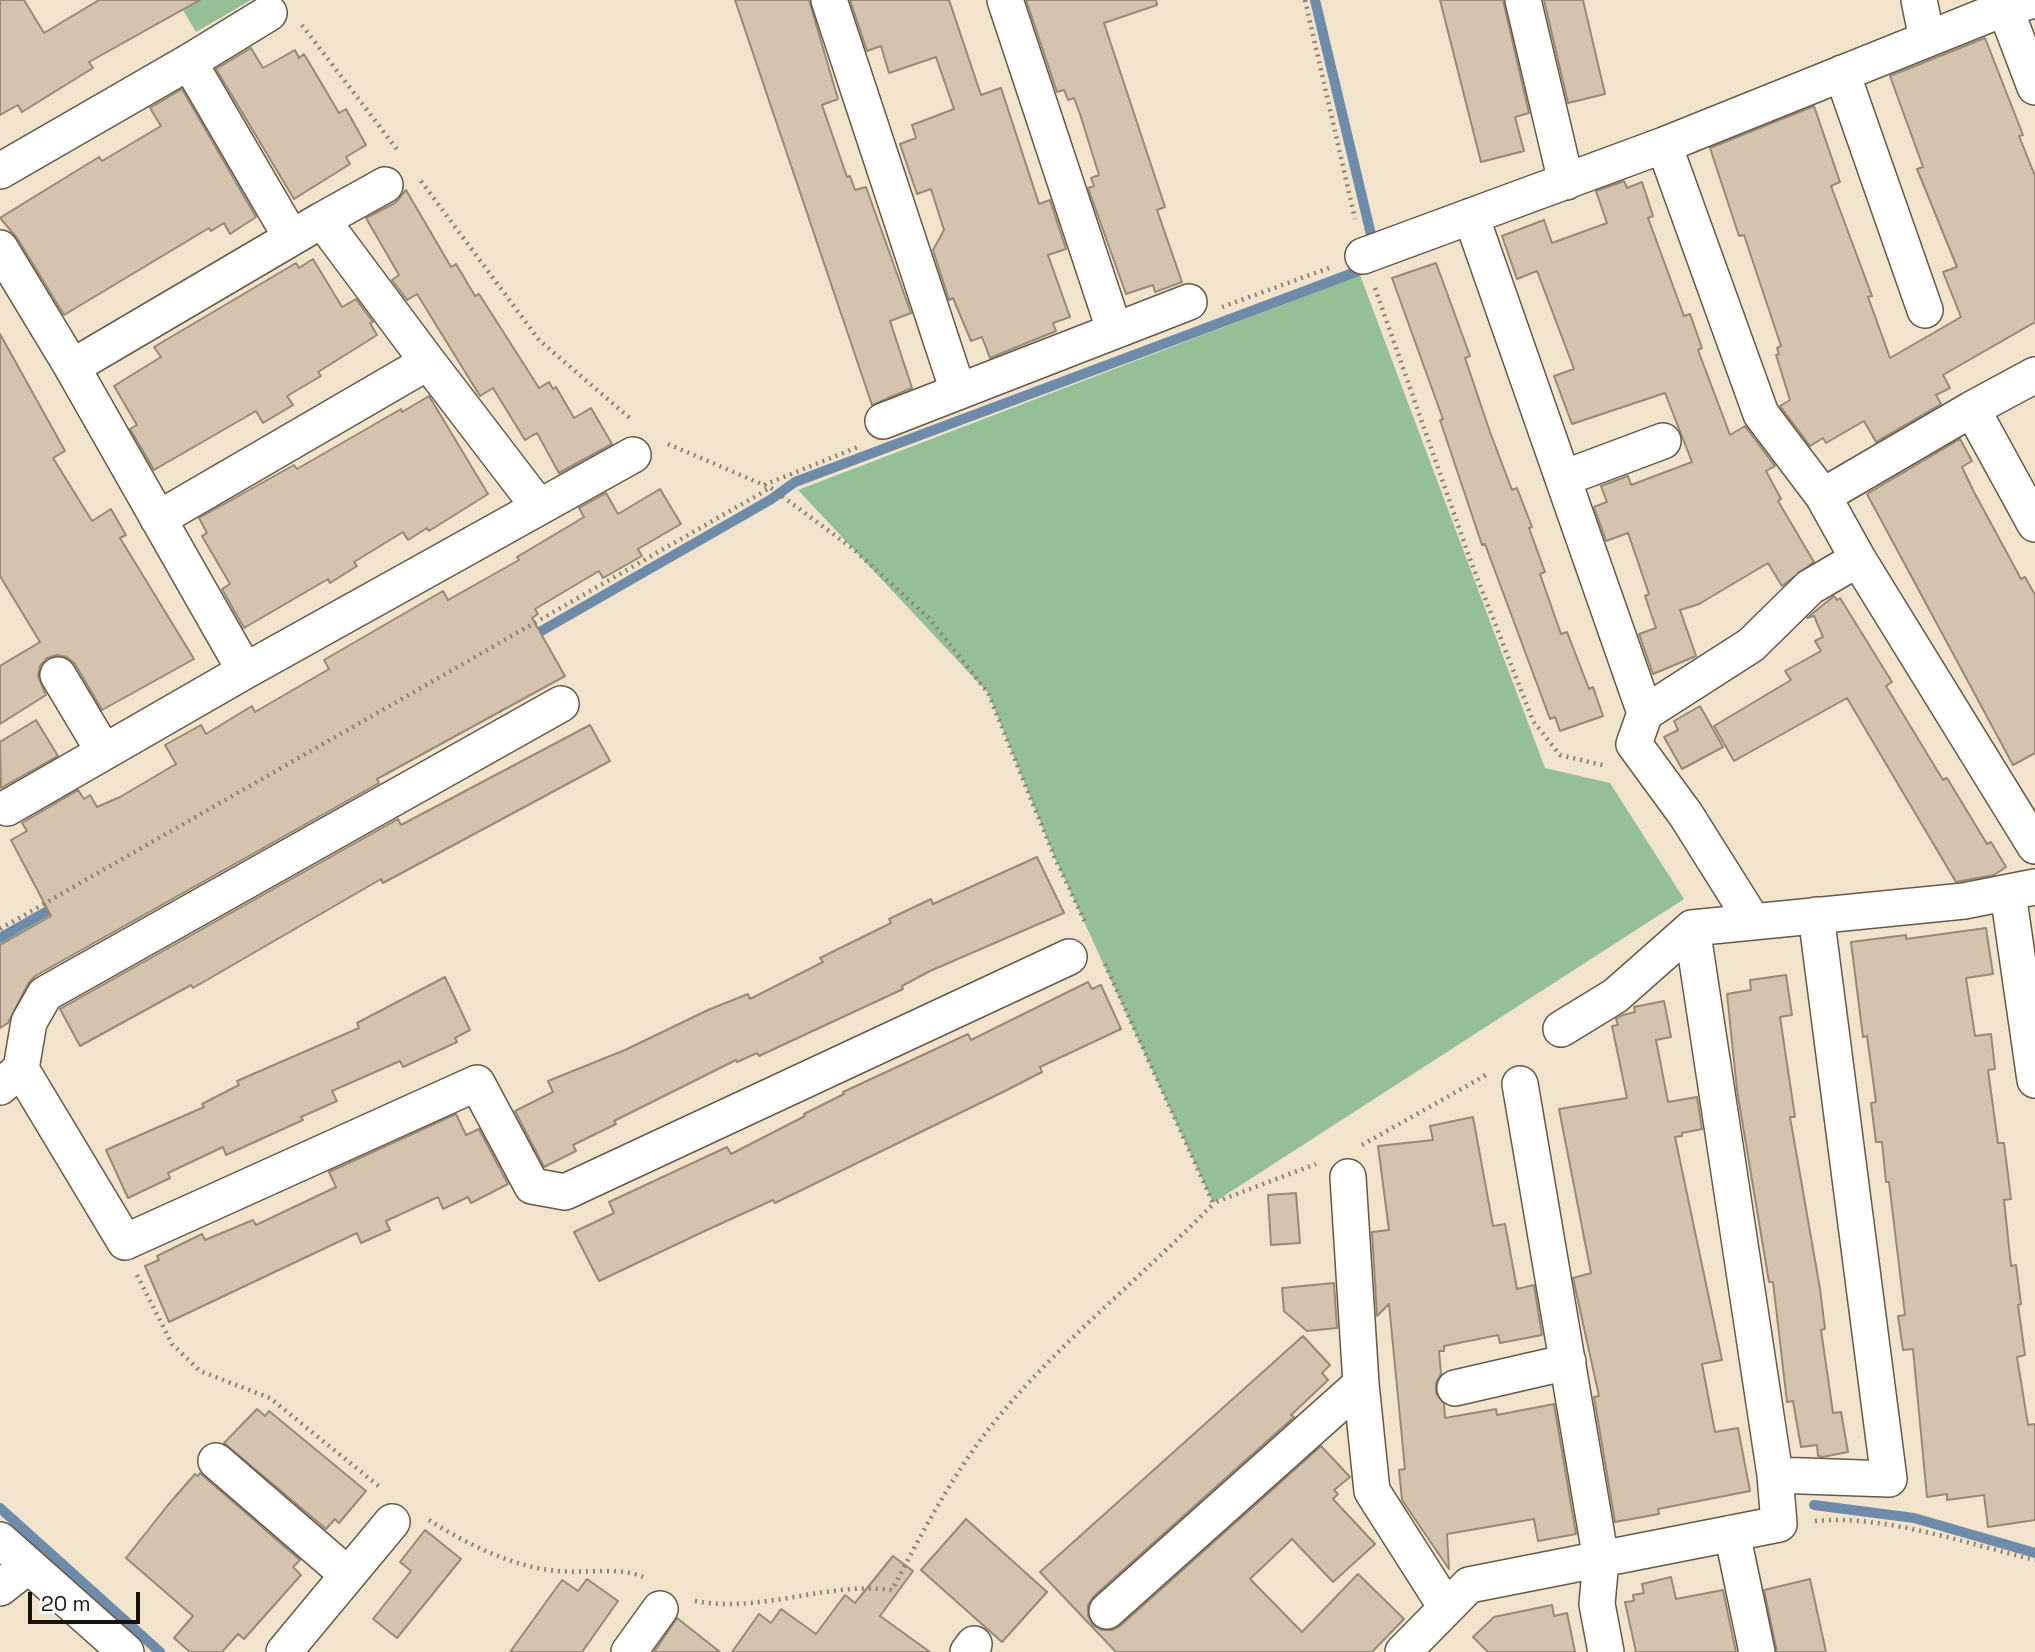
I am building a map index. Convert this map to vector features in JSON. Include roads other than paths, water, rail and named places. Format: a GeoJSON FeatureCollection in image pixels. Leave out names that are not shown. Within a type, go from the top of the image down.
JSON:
{"type":"FeatureCollection","features":[{"type":"Feature","properties":{"kind":"street"},"geometry":{"type":"LineString","coordinates":[[829,0],[958,391]]}},
{"type":"Feature","properties":{"kind":"street"},"geometry":{"type":"LineString","coordinates":[[1005,0],[1114,329]]}},
{"type":"Feature","properties":{"kind":"street"},"geometry":{"type":"LineString","coordinates":[[1523,0],[1566,182]]}},
{"type":"Feature","properties":{"kind":"street"},"geometry":{"type":"LineString","coordinates":[[1919,0],[1927,39]]}},
{"type":"Feature","properties":{"kind":"street"},"geometry":{"type":"LineString","coordinates":[[1363,256],[1664,145],[2020,4],[2035,87]]}},
{"type":"Feature","properties":{"kind":"street"},"geometry":{"type":"LineString","coordinates":[[0,171],[189,62],[283,15]]}},
{"type":"Feature","properties":{"kind":"street"},"geometry":{"type":"LineString","coordinates":[[189,62],[291,237]]}},
{"type":"Feature","properties":{"kind":"street"},"geometry":{"type":"LineString","coordinates":[[1842,73],[1925,310]]}},
{"type":"Feature","properties":{"kind":"street"},"geometry":{"type":"LineString","coordinates":[[1664,145],[1761,414],[1823,496],[1858,559],[2035,846]]}},
{"type":"Feature","properties":{"kind":"street"},"geometry":{"type":"LineString","coordinates":[[72,367],[322,220],[393,170]]}},
{"type":"Feature","properties":{"kind":"street"},"geometry":{"type":"LineString","coordinates":[[1471,216],[1645,713]]}},
{"type":"Feature","properties":{"kind":"street"},"geometry":{"type":"LineString","coordinates":[[322,220],[539,508]]}},
{"type":"Feature","properties":{"kind":"street"},"geometry":{"type":"LineString","coordinates":[[0,248],[72,367],[245,671]]}},
{"type":"Feature","properties":{"kind":"street"},"geometry":{"type":"LineString","coordinates":[[883,421],[1189,302]]}},
{"type":"Feature","properties":{"kind":"street"},"geometry":{"type":"LineString","coordinates":[[159,519],[428,362]]}},
{"type":"Feature","properties":{"kind":"street"},"geometry":{"type":"LineString","coordinates":[[1823,496],[2035,375]]}},
{"type":"Feature","properties":{"kind":"street"},"geometry":{"type":"LineString","coordinates":[[1972,409],[2035,524]]}},
{"type":"Feature","properties":{"kind":"street"},"geometry":{"type":"LineString","coordinates":[[1564,478],[1663,441]]}},
{"type":"Feature","properties":{"kind":"street"},"geometry":{"type":"LineString","coordinates":[[7,808],[245,671],[539,508],[637,442]]}},
{"type":"Feature","properties":{"kind":"street"},"geometry":{"type":"LineString","coordinates":[[1752,920],[1686,815],[1634,744],[1645,713],[1751,645],[1810,587],[1858,559]]}},
{"type":"Feature","properties":{"kind":"street"},"geometry":{"type":"LineString","coordinates":[[58,675],[104,752]]}},
{"type":"Feature","properties":{"kind":"street"},"geometry":{"type":"LineString","coordinates":[[561,704],[45,994],[29,1022],[11,1078],[125,1242],[477,1083],[532,1186],[565,1192],[1069,957]]}},
{"type":"Feature","properties":{"kind":"street"},"geometry":{"type":"LineString","coordinates":[[1561,1029],[1615,996],[1692,928],[1964,901],[2022,890],[2035,1080]]}},
{"type":"Feature","properties":{"kind":"street"},"geometry":{"type":"LineString","coordinates":[[1776,1475],[1889,1479],[1816,915]]}},
{"type":"Feature","properties":{"kind":"street"},"geometry":{"type":"LineString","coordinates":[[1403,1652],[1469,1585],[1779,1524],[1776,1475],[1692,928]]}},
{"type":"Feature","properties":{"kind":"street"},"geometry":{"type":"LineString","coordinates":[[1506,1078],[1569,1362],[1601,1560],[1597,1604],[1606,1652]]}},
{"type":"Feature","properties":{"kind":"street"},"geometry":{"type":"LineString","coordinates":[[1342,1163],[1372,1491],[1446,1607]]}},
{"type":"Feature","properties":{"kind":"street"},"geometry":{"type":"LineString","coordinates":[[1455,1388],[1569,1362]]}},
{"type":"Feature","properties":{"kind":"street"},"geometry":{"type":"LineString","coordinates":[[1107,1611],[1361,1384]]}},
{"type":"Feature","properties":{"kind":"street"},"geometry":{"type":"LineString","coordinates":[[216,1461],[348,1575]]}},
{"type":"Feature","properties":{"kind":"street"},"geometry":{"type":"LineString","coordinates":[[284,1652],[401,1511]]}},
{"type":"Feature","properties":{"kind":"street"},"geometry":{"type":"LineString","coordinates":[[1732,1533],[1757,1652]]}},
{"type":"Feature","properties":{"kind":"street"},"geometry":{"type":"LineString","coordinates":[[0,1540],[126,1652]]}},
{"type":"Feature","properties":{"kind":"street"},"geometry":{"type":"LineString","coordinates":[[0,1588],[28,1566]]}},
{"type":"Feature","properties":{"kind":"street"},"geometry":{"type":"LineString","coordinates":[[629,1652],[665,1595]]}},
{"type":"Feature","properties":{"kind":"waterway"},"geometry":{"type":"LineString","coordinates":[[1315,0],[1374,247]]}},
{"type":"Feature","properties":{"kind":"waterway"},"geometry":{"type":"LineString","coordinates":[[529,638],[770,500],[795,482],[1369,267]]}},
{"type":"Feature","properties":{"kind":"waterway"},"geometry":{"type":"LineString","coordinates":[[0,938],[58,905]]}},
{"type":"Feature","properties":{"kind":"waterway"},"geometry":{"type":"LineString","coordinates":[[1814,1505],[1914,1518],[2035,1553]]}},
{"type":"Feature","properties":{"kind":"waterway"},"geometry":{"type":"LineString","coordinates":[[0,1508],[160,1652]]}}]}
